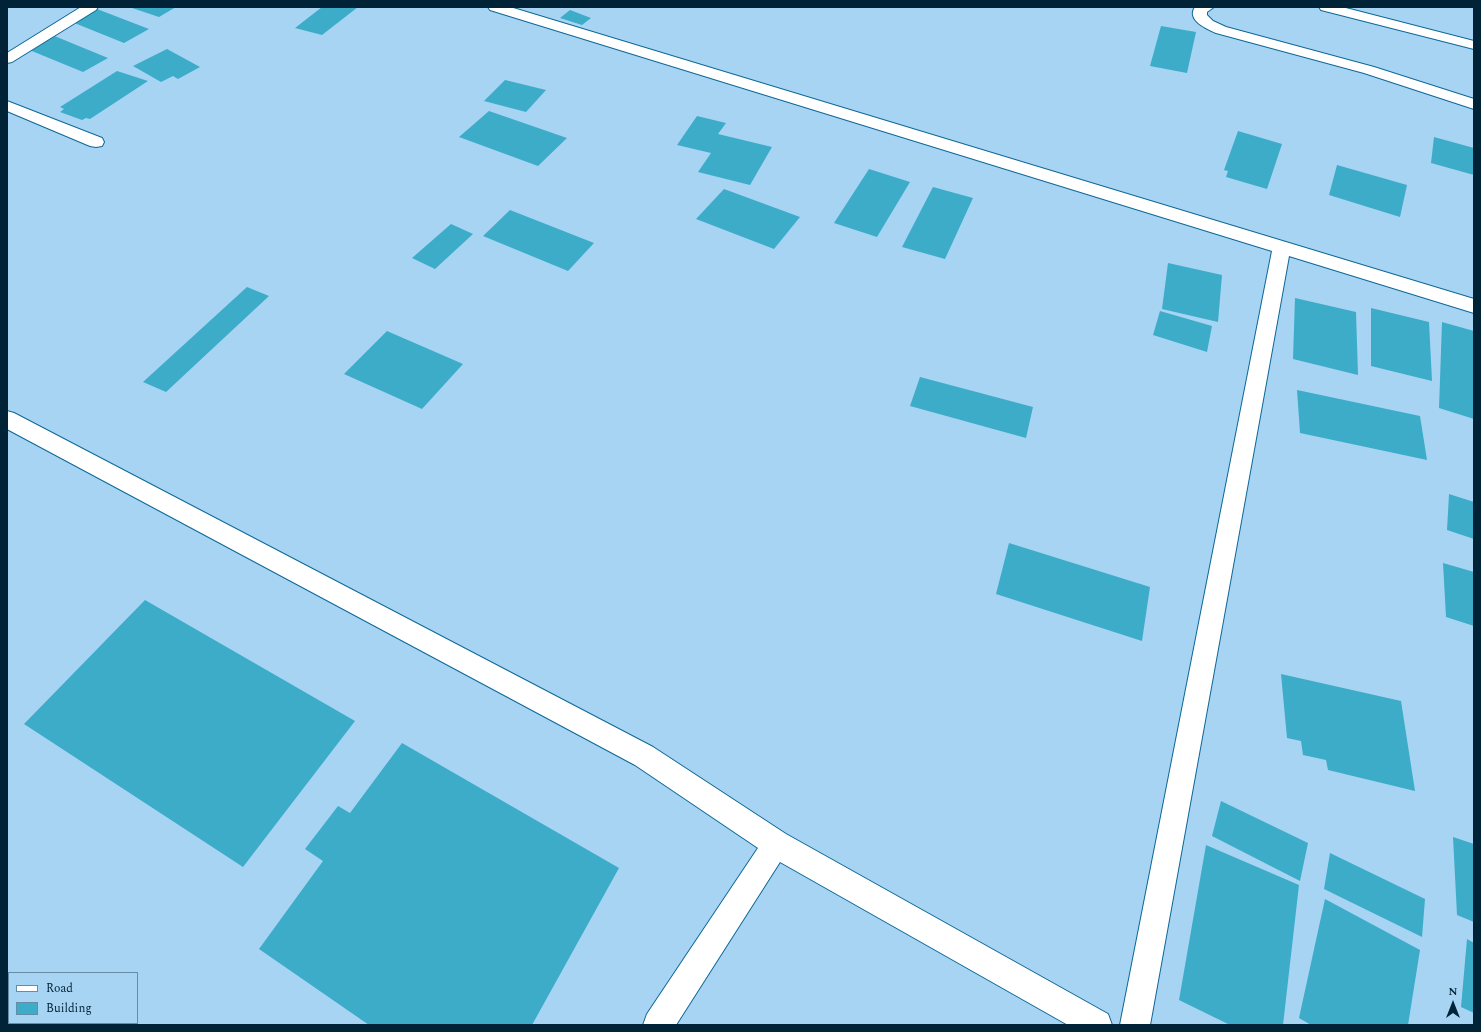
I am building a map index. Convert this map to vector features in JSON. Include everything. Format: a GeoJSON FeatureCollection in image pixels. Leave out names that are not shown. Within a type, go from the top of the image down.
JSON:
{"type":"FeatureCollection","features":[{"type":"Feature","properties":{"kind":"street"},"geometry":{"type":"LineString","coordinates":[[7,59],[91,7]]}},
{"type":"Feature","properties":{"kind":"street"},"geometry":{"type":"LineString","coordinates":[[495,7],[1474,306]]}},
{"type":"Feature","properties":{"kind":"street"},"geometry":{"type":"LineString","coordinates":[[1207,7],[1200,10],[1200,16],[1208,24],[1221,30],[1369,70],[1474,104]]}},
{"type":"Feature","properties":{"kind":"street"},"geometry":{"type":"LineString","coordinates":[[1326,7],[1363,11],[1474,46]]}},
{"type":"Feature","properties":{"kind":"street"},"geometry":{"type":"LineString","coordinates":[[7,106],[96,142]]}},
{"type":"Feature","properties":{"kind":"street"},"geometry":{"type":"LineString","coordinates":[[1135,1025],[1282,247]]}},
{"type":"Feature","properties":{"kind":"street"},"geometry":{"type":"LineString","coordinates":[[7,419],[644,756],[776,844],[1097,1025]]}},
{"type":"Feature","properties":{"kind":"street"},"geometry":{"type":"LineString","coordinates":[[658,1025],[776,844]]}},
{"type":"Feature","properties":{"kind":"building"},"geometry":{"type":"Polygon","coordinates":[[[129,7],[176,7],[159,17],[129,7]]]}},
{"type":"Feature","properties":{"kind":"building"},"geometry":{"type":"Polygon","coordinates":[[[322,7],[358,7],[322,35],[295,28],[322,7]]]}},
{"type":"Feature","properties":{"kind":"building"},"geometry":{"type":"Polygon","coordinates":[[[97,9],[149,29],[124,43],[72,22],[97,9]]]}},
{"type":"Feature","properties":{"kind":"building"},"geometry":{"type":"Polygon","coordinates":[[[570,10],[591,18],[582,25],[560,18],[570,10]]]}},
{"type":"Feature","properties":{"kind":"building"},"geometry":{"type":"Polygon","coordinates":[[[1161,26],[1196,32],[1187,73],[1150,66],[1161,26]]]}},
{"type":"Feature","properties":{"kind":"building"},"geometry":{"type":"Polygon","coordinates":[[[52,35],[108,58],[83,72],[27,49],[52,35]]]}},
{"type":"Feature","properties":{"kind":"building"},"geometry":{"type":"Polygon","coordinates":[[[167,49],[200,67],[178,79],[173,76],[161,82],[133,66],[167,49]]]}},
{"type":"Feature","properties":{"kind":"building"},"geometry":{"type":"Polygon","coordinates":[[[117,71],[148,81],[90,119],[86,118],[82,120],[60,112],[64,109],[60,107],[117,71]]]}},
{"type":"Feature","properties":{"kind":"building"},"geometry":{"type":"Polygon","coordinates":[[[505,80],[546,90],[526,112],[484,101],[505,80]]]}},
{"type":"Feature","properties":{"kind":"building"},"geometry":{"type":"Polygon","coordinates":[[[489,111],[567,138],[538,166],[459,137],[489,111]]]}},
{"type":"Feature","properties":{"kind":"building"},"geometry":{"type":"Polygon","coordinates":[[[697,116],[726,123],[718,134],[772,147],[750,185],[698,172],[711,153],[677,145],[697,116]]]}},
{"type":"Feature","properties":{"kind":"building"},"geometry":{"type":"Polygon","coordinates":[[[1238,131],[1282,144],[1267,189],[1226,177],[1228,171],[1224,170],[1238,131]]]}},
{"type":"Feature","properties":{"kind":"building"},"geometry":{"type":"Polygon","coordinates":[[[1434,137],[1474,148],[1474,175],[1431,163],[1434,137]]]}},
{"type":"Feature","properties":{"kind":"building"},"geometry":{"type":"Polygon","coordinates":[[[1337,165],[1407,185],[1400,217],[1329,195],[1337,165]]]}},
{"type":"Feature","properties":{"kind":"building"},"geometry":{"type":"Polygon","coordinates":[[[869,169],[910,182],[877,237],[834,223],[869,169]]]}},
{"type":"Feature","properties":{"kind":"building"},"geometry":{"type":"Polygon","coordinates":[[[933,187],[973,198],[945,259],[902,247],[933,187]]]}},
{"type":"Feature","properties":{"kind":"building"},"geometry":{"type":"Polygon","coordinates":[[[724,189],[800,217],[774,249],[696,219],[724,189]]]}},
{"type":"Feature","properties":{"kind":"building"},"geometry":{"type":"Polygon","coordinates":[[[510,210],[594,243],[568,271],[483,236],[510,210]]]}},
{"type":"Feature","properties":{"kind":"building"},"geometry":{"type":"Polygon","coordinates":[[[451,224],[473,234],[435,269],[412,258],[451,224]]]}},
{"type":"Feature","properties":{"kind":"building"},"geometry":{"type":"Polygon","coordinates":[[[1168,263],[1222,275],[1218,322],[1162,309],[1168,263]]]}},
{"type":"Feature","properties":{"kind":"building"},"geometry":{"type":"Polygon","coordinates":[[[247,287],[269,296],[166,392],[143,382],[247,287]]]}},
{"type":"Feature","properties":{"kind":"building"},"geometry":{"type":"Polygon","coordinates":[[[1295,298],[1356,312],[1358,375],[1293,359],[1295,298]]]}},
{"type":"Feature","properties":{"kind":"building"},"geometry":{"type":"Polygon","coordinates":[[[1371,308],[1429,322],[1432,381],[1371,366],[1371,308]]]}},
{"type":"Feature","properties":{"kind":"building"},"geometry":{"type":"Polygon","coordinates":[[[1160,311],[1212,326],[1207,352],[1153,335],[1160,311]]]}},
{"type":"Feature","properties":{"kind":"building"},"geometry":{"type":"Polygon","coordinates":[[[1442,322],[1474,331],[1474,419],[1439,408],[1442,322]]]}},
{"type":"Feature","properties":{"kind":"building"},"geometry":{"type":"Polygon","coordinates":[[[387,331],[463,364],[422,409],[344,374],[387,331]]]}},
{"type":"Feature","properties":{"kind":"building"},"geometry":{"type":"Polygon","coordinates":[[[920,377],[1033,407],[1026,438],[910,406],[920,377]]]}},
{"type":"Feature","properties":{"kind":"building"},"geometry":{"type":"Polygon","coordinates":[[[1297,390],[1420,416],[1427,460],[1300,433],[1297,390]]]}},
{"type":"Feature","properties":{"kind":"building"},"geometry":{"type":"Polygon","coordinates":[[[1449,494],[1474,502],[1474,539],[1447,530],[1449,494]]]}},
{"type":"Feature","properties":{"kind":"building"},"geometry":{"type":"Polygon","coordinates":[[[1009,543],[1150,587],[1142,641],[996,594],[1009,543]]]}},
{"type":"Feature","properties":{"kind":"building"},"geometry":{"type":"Polygon","coordinates":[[[1443,563],[1474,572],[1474,626],[1446,617],[1443,563]]]}},
{"type":"Feature","properties":{"kind":"building"},"geometry":{"type":"Polygon","coordinates":[[[145,600],[355,721],[243,867],[24,724],[145,600]]]}},
{"type":"Feature","properties":{"kind":"building"},"geometry":{"type":"Polygon","coordinates":[[[1281,674],[1401,701],[1415,791],[1328,770],[1326,760],[1303,755],[1301,741],[1287,738],[1281,674]]]}},
{"type":"Feature","properties":{"kind":"building"},"geometry":{"type":"Polygon","coordinates":[[[402,743],[619,868],[532,1025],[369,1025],[259,949],[323,861],[305,849],[338,806],[350,813],[402,743]]]}},
{"type":"Feature","properties":{"kind":"building"},"geometry":{"type":"Polygon","coordinates":[[[1221,801],[1308,843],[1300,881],[1212,836],[1221,801]]]}},
{"type":"Feature","properties":{"kind":"building"},"geometry":{"type":"Polygon","coordinates":[[[1453,837],[1474,844],[1474,922],[1457,915],[1453,837]]]}},
{"type":"Feature","properties":{"kind":"building"},"geometry":{"type":"Polygon","coordinates":[[[1206,845],[1299,885],[1283,1025],[1230,1025],[1179,1000],[1206,845]]]}},
{"type":"Feature","properties":{"kind":"building"},"geometry":{"type":"Polygon","coordinates":[[[1330,853],[1425,899],[1422,937],[1324,889],[1330,853]]]}},
{"type":"Feature","properties":{"kind":"building"},"geometry":{"type":"Polygon","coordinates":[[[1325,899],[1420,950],[1408,1025],[1311,1025],[1299,1018],[1325,899]]]}},
{"type":"Feature","properties":{"kind":"building"},"geometry":{"type":"Polygon","coordinates":[[[1467,939],[1474,943],[1474,1013],[1461,1007],[1467,939]]]}}]}
